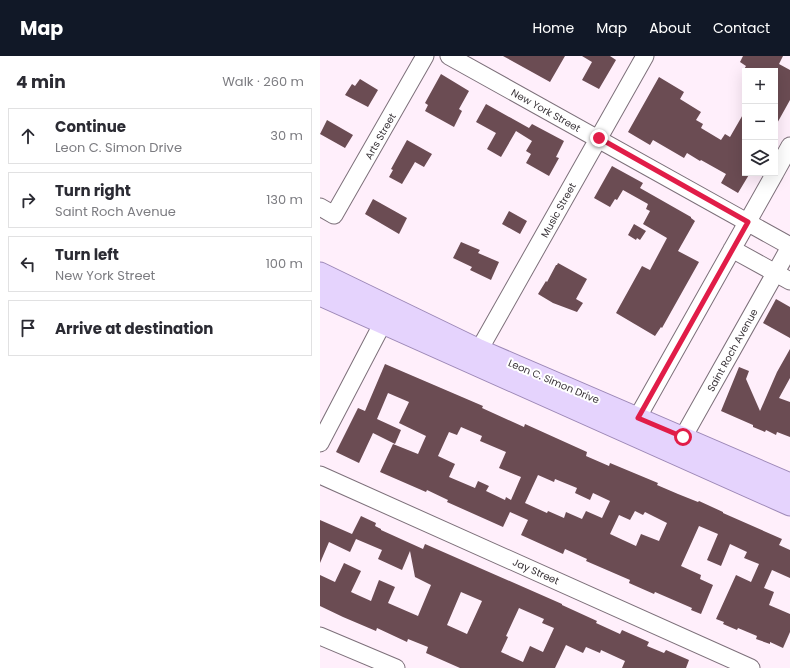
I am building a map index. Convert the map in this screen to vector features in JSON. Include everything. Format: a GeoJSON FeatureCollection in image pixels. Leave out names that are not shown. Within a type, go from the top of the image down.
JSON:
{"type":"FeatureCollection","features":[{"type":"Feature","properties":{"kind":"main road","name":"Leon C. Simon Drive"},"geometry":{"type":"LineString","coordinates":[[320,273],[387,316]]}},
{"type":"Feature","properties":{"kind":"main road","name":"Leon C. Simon Drive"},"geometry":{"type":"LineString","coordinates":[[320,295],[387,316],[476,357],[679,445],[790,505]]}},
{"type":"Feature","properties":{"kind":"main road","name":"Leon C. Simon Drive"},"geometry":{"type":"LineString","coordinates":[[679,445],[790,484]]}},
{"type":"Feature","properties":{"kind":"street","name":"Arts Street"},"geometry":{"type":"LineString","coordinates":[[327,211],[425,56]]}},
{"type":"Feature","properties":{"kind":"street","name":"New York Street"},"geometry":{"type":"LineString","coordinates":[[449,56],[599,138],[790,246]]}},
{"type":"Feature","properties":{"kind":"street","name":"Music Street"},"geometry":{"type":"LineString","coordinates":[[476,357],[645,56]]}},
{"type":"Feature","properties":{"kind":"street"},"geometry":{"type":"LineString","coordinates":[[778,168],[790,146]]}},
{"type":"Feature","properties":{"kind":"street"},"geometry":{"type":"LineString","coordinates":[[634,425],[773,176]]}},
{"type":"Feature","properties":{"kind":"street","name":"Saint Roch Avenue"},"geometry":{"type":"LineString","coordinates":[[679,445],[790,246]]}},
{"type":"Feature","properties":{"kind":"street"},"geometry":{"type":"LineString","coordinates":[[732,250],[790,281]]}},
{"type":"Feature","properties":{"kind":"street"},"geometry":{"type":"LineString","coordinates":[[320,443],[387,316]]}},
{"type":"Feature","properties":{"kind":"street","name":"Jay Street"},"geometry":{"type":"LineString","coordinates":[[320,475],[751,668]]}},
{"type":"Feature","properties":{"kind":"street"},"geometry":{"type":"LineString","coordinates":[[320,636],[396,668]]}},
{"type":"Feature","properties":{"kind":"building"},"geometry":{"type":"Polygon","coordinates":[[[503,56],[565,56],[550,82],[503,56]]]}},
{"type":"Feature","properties":{"kind":"building"},"geometry":{"type":"Polygon","coordinates":[[[582,56],[610,56],[616,60],[599,89],[582,80],[592,62],[582,56]]]}},
{"type":"Feature","properties":{"kind":"building"},"geometry":{"type":"Polygon","coordinates":[[[743,56],[783,56],[779,64],[790,70],[790,100],[778,122],[778,68],[745,68],[746,66],[740,62],[743,56]]]}},
{"type":"Feature","properties":{"kind":"building"},"geometry":{"type":"Polygon","coordinates":[[[441,74],[469,91],[459,109],[462,111],[454,127],[425,111],[428,105],[425,103],[441,74]]]}},
{"type":"Feature","properties":{"kind":"building"},"geometry":{"type":"Polygon","coordinates":[[[659,77],[684,92],[680,99],[701,112],[696,120],[703,124],[701,128],[721,140],[725,134],[730,137],[742,116],[742,176],[748,176],[738,193],[721,183],[726,174],[701,160],[700,161],[687,153],[684,158],[653,140],[650,145],[628,132],[659,77]]]}},
{"type":"Feature","properties":{"kind":"building"},"geometry":{"type":"Polygon","coordinates":[[[360,79],[378,90],[368,107],[345,95],[352,84],[355,86],[360,79]]]}},
{"type":"Feature","properties":{"kind":"building"},"geometry":{"type":"Polygon","coordinates":[[[486,104],[529,128],[532,124],[564,141],[556,157],[559,158],[549,176],[526,163],[531,154],[526,151],[532,141],[516,131],[501,157],[487,149],[496,133],[476,122],[486,104]]]}},
{"type":"Feature","properties":{"kind":"building"},"geometry":{"type":"Polygon","coordinates":[[[327,120],[353,135],[345,148],[320,134],[327,120]]]}},
{"type":"Feature","properties":{"kind":"building"},"geometry":{"type":"Polygon","coordinates":[[[407,140],[432,154],[424,167],[415,162],[402,184],[389,177],[393,170],[391,169],[407,140]]]}},
{"type":"Feature","properties":{"kind":"building"},"geometry":{"type":"Polygon","coordinates":[[[612,166],[643,183],[640,188],[691,217],[695,221],[678,251],[699,262],[662,328],[661,327],[655,336],[616,313],[642,266],[650,270],[667,238],[643,224],[650,211],[646,209],[648,204],[623,190],[617,200],[615,199],[610,207],[594,198],[612,166]]]}},
{"type":"Feature","properties":{"kind":"building"},"geometry":{"type":"Polygon","coordinates":[[[373,199],[407,218],[399,234],[365,214],[373,199]]]}},
{"type":"Feature","properties":{"kind":"building"},"geometry":{"type":"Polygon","coordinates":[[[509,211],[527,221],[520,234],[502,224],[509,211]]]}},
{"type":"Feature","properties":{"kind":"building"},"geometry":{"type":"Polygon","coordinates":[[[634,224],[646,231],[640,240],[637,238],[636,240],[628,235],[634,224]]]}},
{"type":"Feature","properties":{"kind":"building"},"geometry":{"type":"Polygon","coordinates":[[[461,242],[480,250],[478,253],[499,262],[491,280],[470,270],[472,267],[453,258],[461,242]]]}},
{"type":"Feature","properties":{"kind":"building"},"geometry":{"type":"Polygon","coordinates":[[[558,263],[587,279],[576,299],[583,303],[577,312],[553,303],[538,294],[558,263]]]}},
{"type":"Feature","properties":{"kind":"building"},"geometry":{"type":"Polygon","coordinates":[[[776,299],[790,307],[790,338],[763,323],[776,299]]]}},
{"type":"Feature","properties":{"kind":"building"},"geometry":{"type":"Polygon","coordinates":[[[790,349],[790,378],[779,398],[790,402],[790,437],[777,432],[776,435],[766,430],[765,432],[721,411],[739,367],[749,371],[746,379],[760,411],[777,372],[790,349]]]}},
{"type":"Feature","properties":{"kind":"building"},"geometry":{"type":"Polygon","coordinates":[[[385,364],[483,406],[482,408],[524,427],[525,424],[587,452],[586,456],[609,466],[610,463],[658,483],[657,485],[698,502],[699,501],[782,539],[779,545],[790,550],[790,578],[772,570],[764,588],[774,592],[769,605],[790,614],[790,632],[783,648],[770,642],[770,644],[756,639],[757,636],[738,628],[737,630],[716,619],[736,575],[751,582],[759,564],[744,558],[747,552],[730,544],[721,566],[707,560],[718,534],[699,526],[681,566],[701,575],[700,579],[713,585],[701,614],[691,610],[692,608],[655,592],[654,594],[629,583],[630,580],[586,561],[587,559],[565,549],[563,554],[521,535],[528,520],[510,512],[503,527],[447,502],[448,500],[427,490],[426,492],[380,472],[393,444],[418,454],[426,436],[399,423],[409,402],[388,393],[377,419],[401,430],[395,444],[373,433],[359,463],[336,452],[358,408],[365,411],[385,364]],[[461,427],[457,435],[449,432],[438,456],[455,464],[449,477],[475,488],[478,481],[489,486],[486,491],[505,500],[506,497],[511,500],[521,477],[499,468],[506,452],[480,441],[482,436],[461,427]],[[538,475],[525,503],[547,513],[548,511],[564,518],[566,512],[582,519],[586,511],[602,518],[610,501],[593,493],[590,500],[575,493],[577,488],[555,479],[554,482],[538,475]],[[635,511],[630,520],[619,515],[610,534],[636,546],[641,534],[659,541],[667,523],[645,512],[643,515],[635,511]]]}},
{"type":"Feature","properties":{"kind":"building"},"geometry":{"type":"Polygon","coordinates":[[[361,516],[376,523],[375,526],[381,530],[423,549],[425,544],[562,604],[597,621],[596,623],[620,634],[622,630],[649,642],[647,646],[664,653],[666,650],[689,660],[686,668],[622,668],[625,661],[601,650],[600,653],[586,647],[583,653],[566,645],[555,668],[460,668],[426,653],[428,647],[408,639],[407,642],[377,628],[376,631],[320,606],[320,575],[335,582],[344,563],[361,571],[351,592],[371,601],[379,580],[395,587],[388,603],[418,616],[431,585],[415,577],[410,551],[402,570],[378,559],[382,550],[356,539],[350,552],[329,542],[320,563],[320,520],[352,534],[361,516]],[[461,592],[447,625],[467,634],[482,601],[461,592]],[[519,608],[506,636],[508,637],[501,652],[523,662],[530,646],[543,652],[554,628],[542,623],[544,619],[519,608]]]}},
{"type":"Feature","properties":{"kind":"route"},"geometry":{"type":"LineString","coordinates":[[599,138],[748,222],[638,418],[683,437]]}}]}
